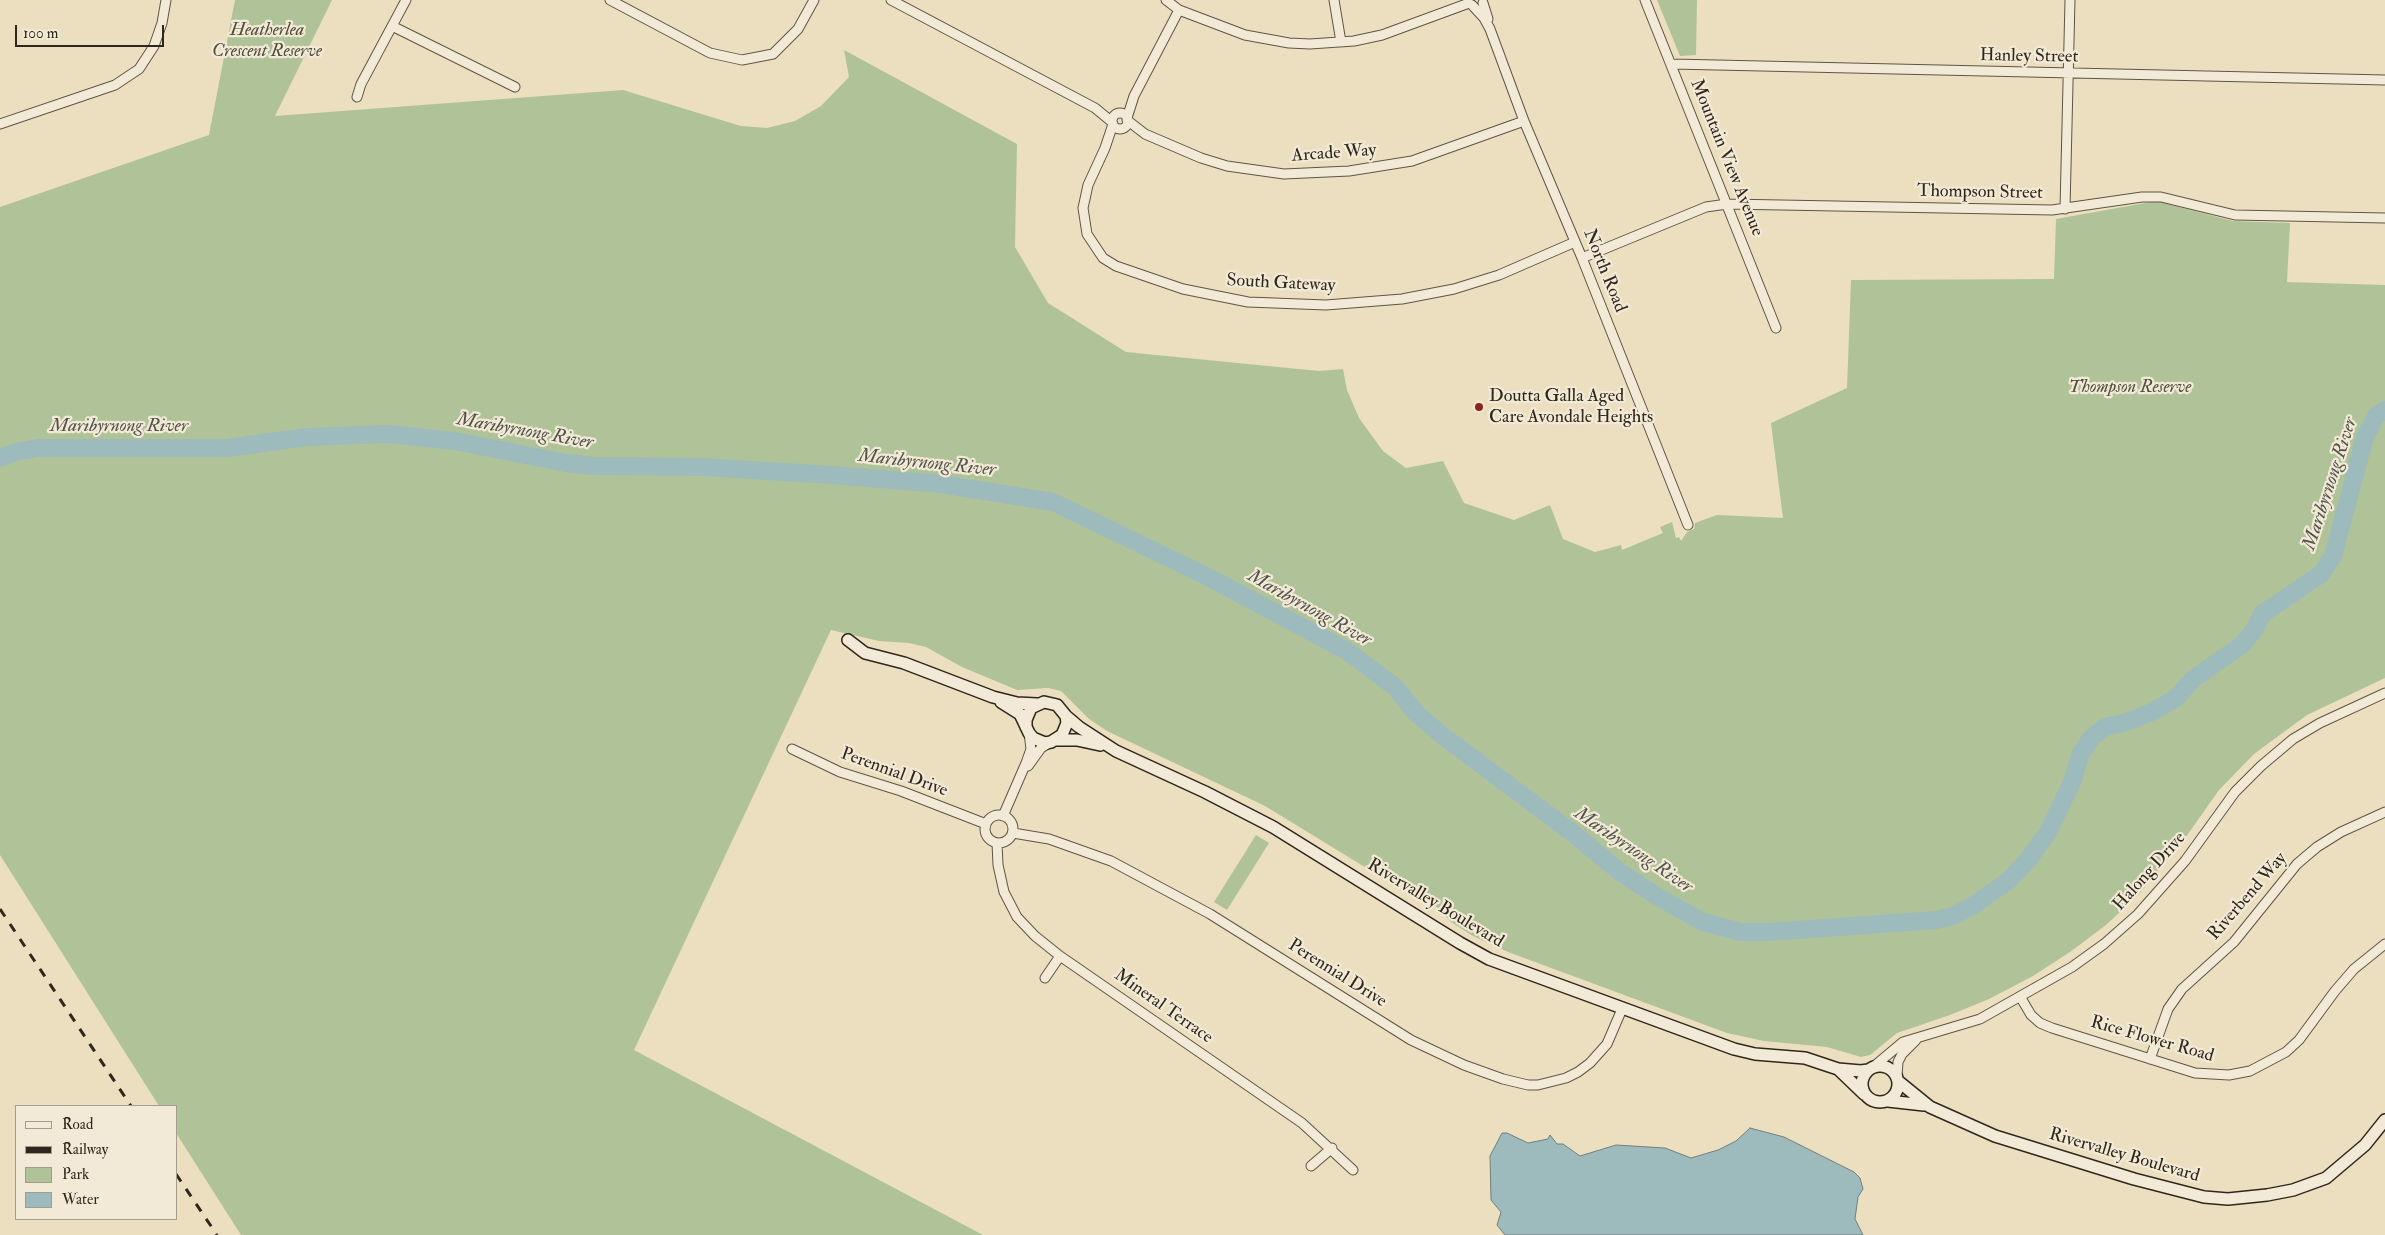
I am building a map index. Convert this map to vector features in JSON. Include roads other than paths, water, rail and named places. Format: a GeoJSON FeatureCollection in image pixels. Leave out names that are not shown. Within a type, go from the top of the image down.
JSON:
{"type":"FeatureCollection","features":[{"type":"Feature","properties":{"kind":"street"},"geometry":{"type":"LineString","coordinates":[[0,124],[115,85],[138,69],[154,46],[162,22],[166,0]]}},
{"type":"Feature","properties":{"kind":"street"},"geometry":{"type":"LineString","coordinates":[[357,97],[361,84],[406,0]]}},
{"type":"Feature","properties":{"kind":"street"},"geometry":{"type":"LineString","coordinates":[[610,0],[710,53],[742,60],[772,54],[798,29],[814,0]]}},
{"type":"Feature","properties":{"kind":"street","name":"Arcade Way"},"geometry":{"type":"LineString","coordinates":[[891,0],[1145,134],[1171,146],[1227,166],[1262,172],[1356,171],[1412,161],[1524,121]]}},
{"type":"Feature","properties":{"kind":"street"},"geometry":{"type":"LineString","coordinates":[[1166,0],[1179,10],[1245,35],[1310,44],[1341,42],[1382,35],[1467,2],[1484,1]]}},
{"type":"Feature","properties":{"kind":"street"},"geometry":{"type":"LineString","coordinates":[[1334,0],[1341,42]]}},
{"type":"Feature","properties":{"kind":"street","name":"Mountain View Avenue"},"geometry":{"type":"LineString","coordinates":[[1645,0],[1776,328]]}},
{"type":"Feature","properties":{"kind":"street"},"geometry":{"type":"LineString","coordinates":[[2065,209],[2070,0]]}},
{"type":"Feature","properties":{"kind":"street","name":"North Road"},"geometry":{"type":"LineString","coordinates":[[1484,1],[1490,29],[1524,121],[1582,258],[1688,525]]}},
{"type":"Feature","properties":{"kind":"street","name":"North Road"},"geometry":{"type":"LineString","coordinates":[[1467,2],[1484,18],[1490,29]]}},
{"type":"Feature","properties":{"kind":"street","name":"South Gateway"},"geometry":{"type":"LineString","coordinates":[[1179,10],[1105,148],[1088,185],[1083,208],[1087,234],[1093,246],[1103,258],[1116,266],[1154,280],[1214,296],[1248,302],[1326,305],[1402,299],[1454,289],[1499,275],[1575,242]]}},
{"type":"Feature","properties":{"kind":"street"},"geometry":{"type":"LineString","coordinates":[[392,26],[515,88]]}},
{"type":"Feature","properties":{"kind":"street","name":"Hanley Street"},"geometry":{"type":"LineString","coordinates":[[1672,64],[2385,80]]}},
{"type":"Feature","properties":{"kind":"street","name":"Thompson Street"},"geometry":{"type":"LineString","coordinates":[[1582,258],[1706,207],[1727,204],[2052,210],[2142,197],[2161,197],[2235,215],[2385,218]]}},
{"type":"Feature","properties":{"kind":"street"},"geometry":{"type":"LineString","coordinates":[[848,640],[865,653],[904,663],[993,697],[1017,703],[1037,704],[1051,702],[1063,710],[1066,716],[1065,730],[1054,741],[1041,748],[1020,779]]}},
{"type":"Feature","properties":{"kind":"street","name":"Halong Drive"},"geometry":{"type":"LineString","coordinates":[[1870,1069],[1903,1042],[1916,1040],[1980,1019],[2021,998],[2072,967],[2104,944],[2138,914],[2185,861],[2235,792],[2293,739],[2320,723],[2385,693]]}},
{"type":"Feature","properties":{"kind":"street"},"geometry":{"type":"LineString","coordinates":[[993,697],[1020,714],[1027,730],[1031,749],[1003,816]]}},
{"type":"Feature","properties":{"kind":"street"},"geometry":{"type":"LineString","coordinates":[[1037,704],[1028,714],[1027,730],[1038,741],[1054,741]]}},
{"type":"Feature","properties":{"kind":"street","name":"Rivervalley Boulevard"},"geometry":{"type":"LineString","coordinates":[[1066,716],[1079,727],[1116,750],[1273,826],[1427,923],[1489,959],[1734,1049],[1755,1054],[1805,1058],[1838,1069],[1861,1071],[1870,1069]]}},
{"type":"Feature","properties":{"kind":"street","name":"Rivervalley Boulevard"},"geometry":{"type":"LineString","coordinates":[[1054,741],[1077,740],[1116,750]]}},
{"type":"Feature","properties":{"kind":"street","name":"Perennial Drive"},"geometry":{"type":"LineString","coordinates":[[792,749],[840,772],[901,791],[986,824]]}},
{"type":"Feature","properties":{"kind":"street","name":"Riverbend Way"},"geometry":{"type":"LineString","coordinates":[[2150,1059],[2168,1009],[2182,989],[2234,942],[2297,864],[2317,847],[2341,832],[2385,812]]}},
{"type":"Feature","properties":{"kind":"street"},"geometry":{"type":"LineString","coordinates":[[993,816],[1003,816],[1011,822],[1012,833],[1007,841],[996,843],[988,838],[986,824],[993,816]]}},
{"type":"Feature","properties":{"kind":"street","name":"Perennial Drive"},"geometry":{"type":"LineString","coordinates":[[1012,833],[1058,842],[1111,861],[1210,914],[1410,1040],[1456,1062],[1503,1079],[1528,1085],[1566,1078],[1578,1072],[1590,1063],[1607,1044],[1622,1009]]}},
{"type":"Feature","properties":{"kind":"street","name":"Mineral Terrace"},"geometry":{"type":"LineString","coordinates":[[996,843],[1004,892],[1017,917],[1034,936],[1060,956],[1302,1123],[1332,1148],[1353,1170]]}},
{"type":"Feature","properties":{"kind":"street","name":"Rice Flower Road"},"geometry":{"type":"LineString","coordinates":[[2021,998],[2031,1015],[2040,1023],[2196,1073],[2214,1076],[2239,1074],[2265,1064],[2286,1052],[2299,1040],[2354,970],[2385,944]]}},
{"type":"Feature","properties":{"kind":"street"},"geometry":{"type":"LineString","coordinates":[[1045,978],[1060,956]]}},
{"type":"Feature","properties":{"kind":"street"},"geometry":{"type":"LineString","coordinates":[[1897,1079],[1886,1067],[1870,1069],[1864,1074],[1861,1085],[1865,1096],[1875,1102],[1888,1101],[1896,1093],[1897,1079],[1898,1062],[1902,1054],[1916,1040]]}},
{"type":"Feature","properties":{"kind":"street","name":"Rivervalley Boulevard"},"geometry":{"type":"LineString","coordinates":[[1838,1069],[1865,1096]]}},
{"type":"Feature","properties":{"kind":"street","name":"Rivervalley Boulevard"},"geometry":{"type":"LineString","coordinates":[[1897,1079],[1930,1107]]}},
{"type":"Feature","properties":{"kind":"street","name":"Rivervalley Boulevard"},"geometry":{"type":"LineString","coordinates":[[1888,1101],[1914,1103],[1930,1107],[2001,1138],[2134,1179],[2204,1197],[2228,1199],[2293,1190],[2313,1182],[2318,1175],[2333,1166],[2341,1165],[2365,1145],[2385,1120]]}},
{"type":"Feature","properties":{"kind":"street"},"geometry":{"type":"LineString","coordinates":[[1311,1166],[1332,1148]]}},
{"type":"Feature","properties":{"kind":"water"},"geometry":{"type":"Polygon","coordinates":[[[1750,1128],[1784,1137],[1854,1172],[1860,1178],[1863,1189],[1858,1197],[1855,1219],[1863,1235],[1505,1235],[1497,1225],[1501,1212],[1491,1200],[1490,1156],[1502,1133],[1507,1133],[1528,1143],[1548,1139],[1550,1135],[1557,1144],[1563,1144],[1580,1156],[1616,1145],[1665,1148],[1691,1158],[1718,1150],[1736,1141],[1750,1128]]]}},
{"type":"Feature","properties":{"kind":"waterway","name":"Maribyrnong River"},"geometry":{"type":"LineString","coordinates":[[0,458],[15,452],[38,448],[227,448],[307,437],[389,434],[455,441],[566,463],[593,466],[703,467],[832,475],[941,484],[1053,502],[1208,577],[1347,651],[1395,687],[1416,713],[1443,736],[1570,831],[1620,872],[1658,897],[1703,922],[1741,932],[1769,932],[1936,920],[1953,916],[1974,905],[2008,881],[2028,860],[2048,832],[2073,780],[2080,755],[2091,738],[2105,727],[2127,722],[2154,711],[2176,698],[2193,679],[2243,644],[2256,627],[2262,614],[2321,574],[2333,556],[2365,437],[2376,416],[2385,410]]}},
{"type":"Feature","properties":{"kind":"railway"},"geometry":{"type":"LineString","coordinates":[[0,909],[130,1105]]}},
{"type":"Feature","properties":{"kind":"railway"},"geometry":{"type":"LineString","coordinates":[[178,1177],[217,1235]]}},
{"type":"Feature","properties":{"kind":"place","name":"Doutta Galla Aged Care Avondale Heights"},"geometry":{"type":"Point","coordinates":[1479,407]}},
{"type":"Feature","properties":{"kind":"park label","name":"Heatherlea Crescent Reserve"},"geometry":{"type":"Point","coordinates":[267,41]}},
{"type":"Feature","properties":{"kind":"park label","name":"Thompson Reserve"},"geometry":{"type":"Point","coordinates":[2130,388]}}]}
